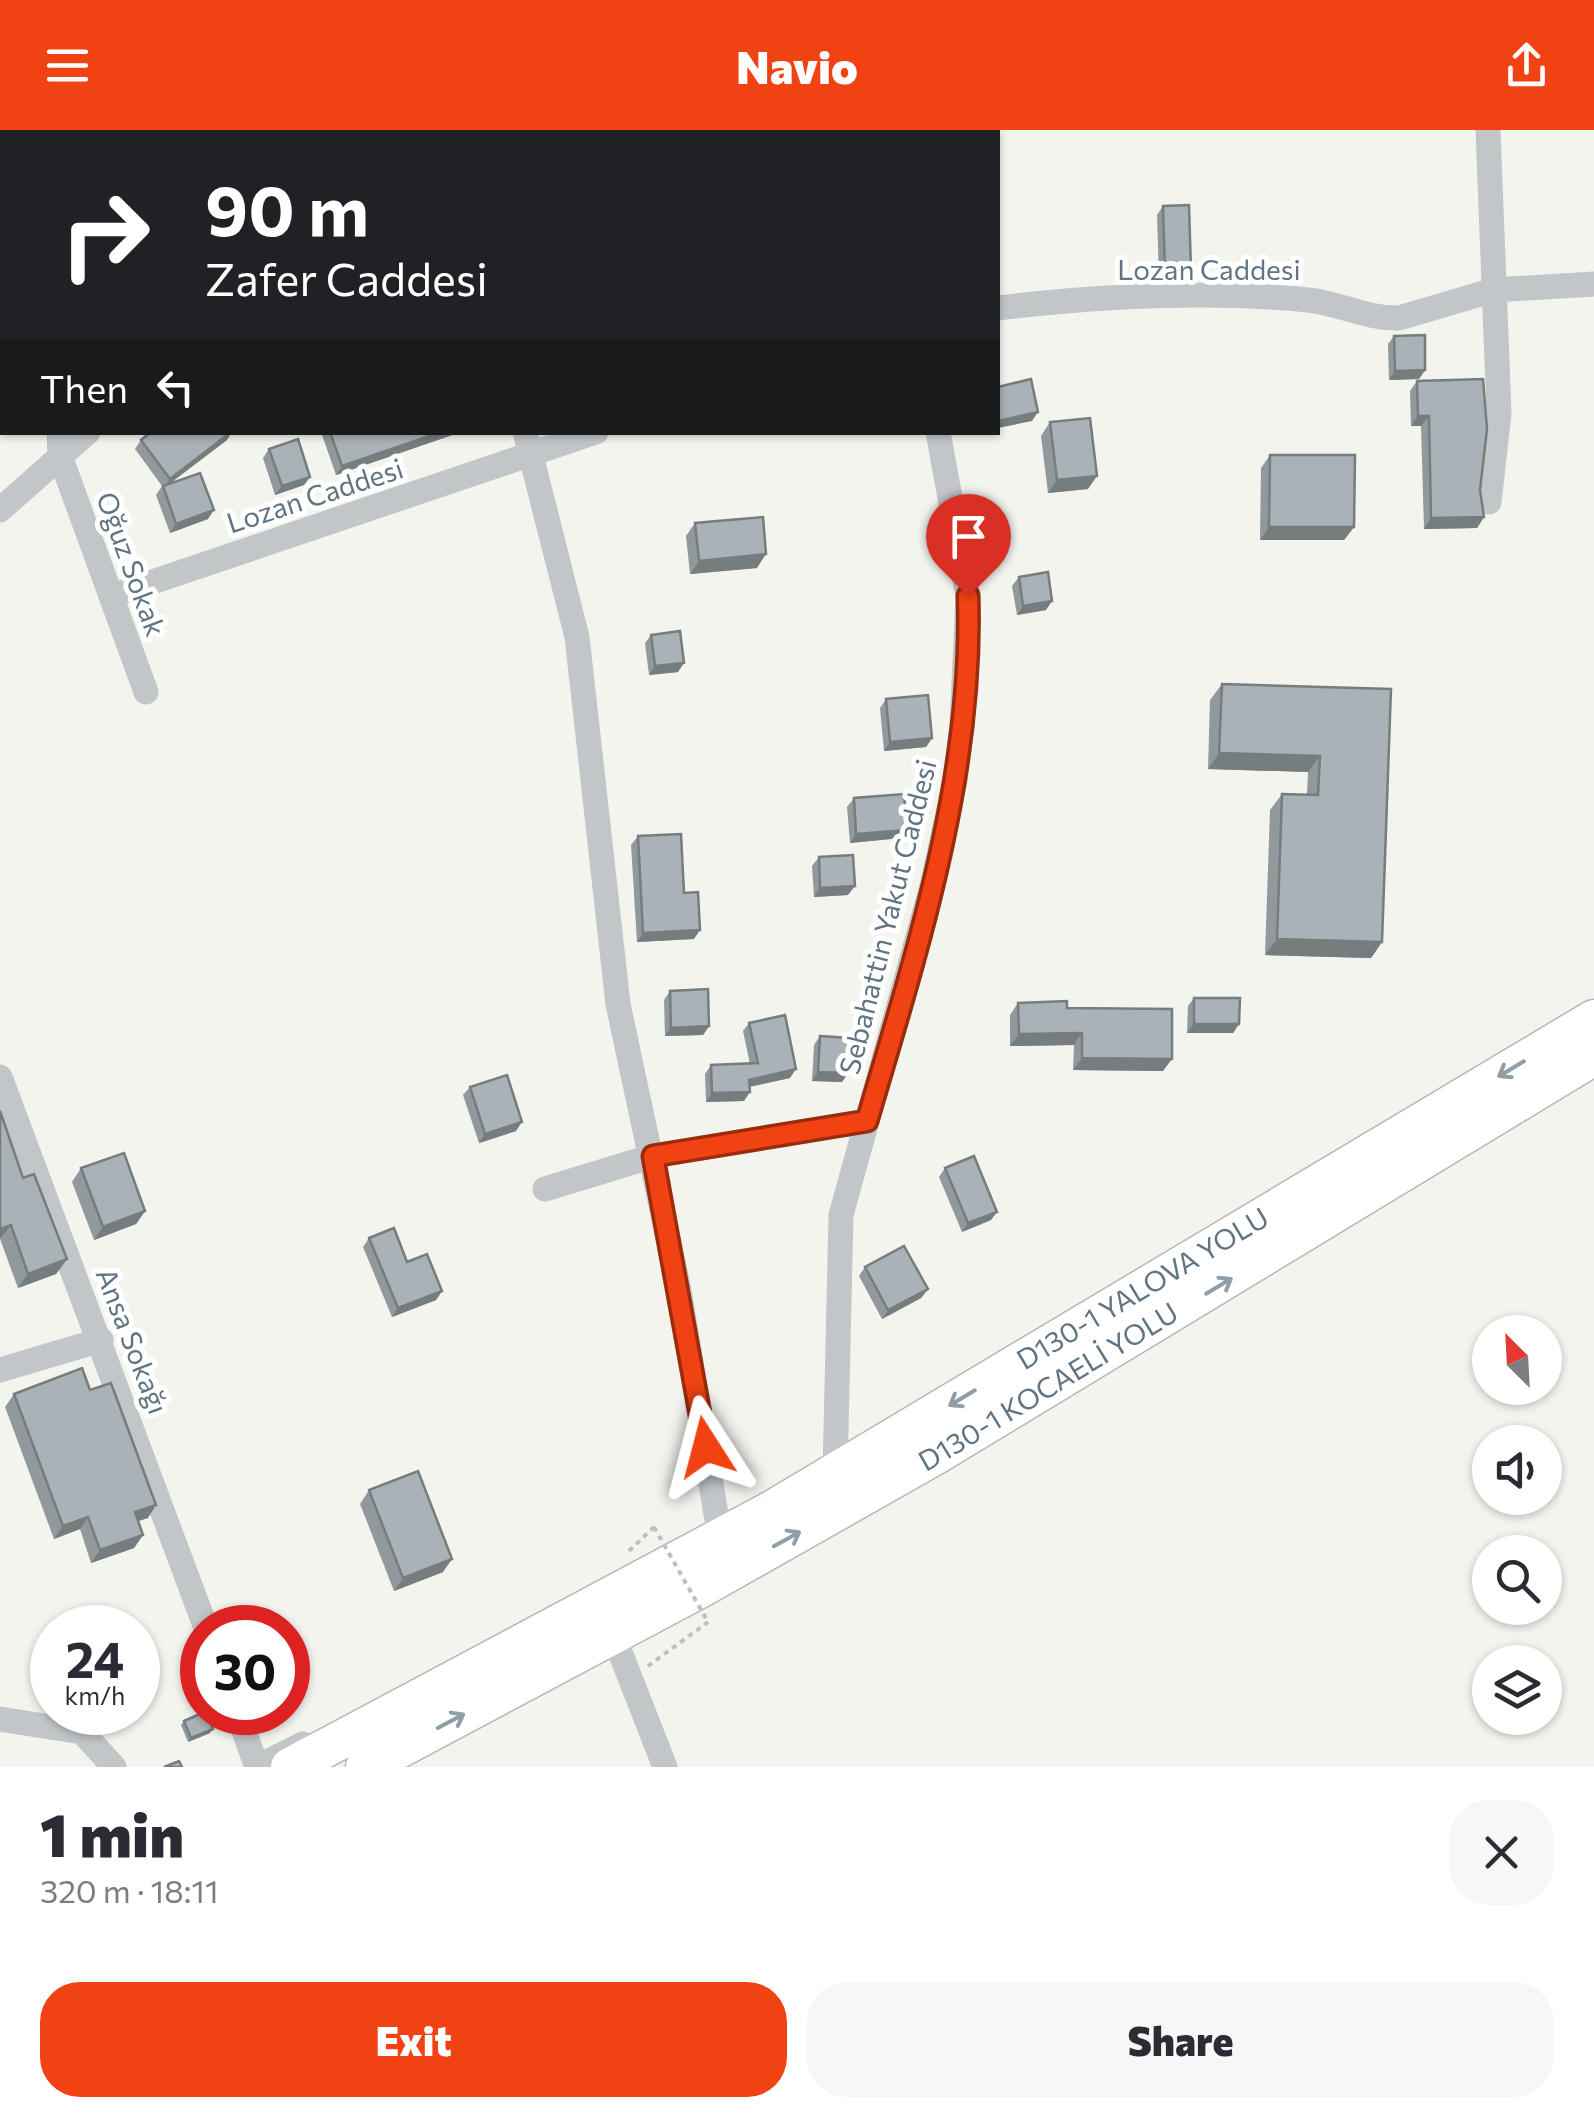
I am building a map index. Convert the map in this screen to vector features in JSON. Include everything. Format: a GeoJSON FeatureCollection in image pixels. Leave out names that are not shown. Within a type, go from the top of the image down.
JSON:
{"type":"FeatureCollection","features":[{"type":"Feature","properties":{"kind":"highway","name":"D130-1 YALOVA YOLU"},"geometry":{"type":"LineString","coordinates":[[290,1767],[688,1587],[836,1466],[1594,1018]]}},
{"type":"Feature","properties":{"kind":"highway","name":"D130-1 KOCAELİ YOLU"},"geometry":{"type":"LineString","coordinates":[[688,1587],[952,1446],[1594,1056]]}},
{"type":"Feature","properties":{"kind":"highway"},"geometry":{"type":"LineString","coordinates":[[365,1767],[614,1634],[688,1587]]}},
{"type":"Feature","properties":{"kind":"street"},"geometry":{"type":"LineString","coordinates":[[1488,130],[1499,413],[1490,502]]}},
{"type":"Feature","properties":{"kind":"street","name":"Lozan Caddesi"},"geometry":{"type":"LineString","coordinates":[[1000,308],[1190,296],[1312,300],[1383,319],[1399,318],[1494,290],[1594,284]]}},
{"type":"Feature","properties":{"kind":"street","name":"Lozan Caddesi"},"geometry":{"type":"LineString","coordinates":[[111,596],[530,444],[580,435]]}},
{"type":"Feature","properties":{"kind":"street","name":"Sebahattin Yakut Caddesi"},"geometry":{"type":"LineString","coordinates":[[836,1466],[838,1244],[945,832],[962,726],[968,596],[939,435]]}},
{"type":"Feature","properties":{"kind":"street"},"geometry":{"type":"LineString","coordinates":[[0,510],[59,444]]}},
{"type":"Feature","properties":{"kind":"street","name":"Oğuz Sokak"},"geometry":{"type":"LineString","coordinates":[[59,444],[146,692]]}},
{"type":"Feature","properties":{"kind":"street"},"geometry":{"type":"LineString","coordinates":[[530,444],[577,637],[618,1004],[653,1156],[718,1526]]}},
{"type":"Feature","properties":{"kind":"street","name":"Ansa Sokağı"},"geometry":{"type":"LineString","coordinates":[[0,1076],[198,1605]]}},
{"type":"Feature","properties":{"kind":"street"},"geometry":{"type":"LineString","coordinates":[[545,1189],[653,1156],[867,1121]]}},
{"type":"Feature","properties":{"kind":"street"},"geometry":{"type":"LineString","coordinates":[[0,1370],[100,1340]]}},
{"type":"Feature","properties":{"kind":"street"},"geometry":{"type":"LineString","coordinates":[[245,1735],[257,1767],[836,1466]]}},
{"type":"Feature","properties":{"kind":"street"},"geometry":{"type":"LineString","coordinates":[[614,1634],[665,1767]]}},
{"type":"Feature","properties":{"kind":"street"},"geometry":{"type":"LineString","coordinates":[[0,1719],[82,1732],[114,1767]]}},
{"type":"Feature","properties":{"kind":"path"},"geometry":{"type":"LineString","coordinates":[[629,1551],[654,1527],[688,1587],[663,1659]]}},
{"type":"Feature","properties":{"kind":"building"},"geometry":{"type":"Polygon","coordinates":[[[1189,205],[1191,270],[1165,271],[1163,206],[1189,205]]]}},
{"type":"Feature","properties":{"kind":"building"},"geometry":{"type":"Polygon","coordinates":[[[1425,335],[1425,370],[1395,371],[1394,336],[1425,335]]]}},
{"type":"Feature","properties":{"kind":"building"},"geometry":{"type":"Polygon","coordinates":[[[1031,379],[1038,412],[1000,421],[1000,387],[1031,379]]]}},
{"type":"Feature","properties":{"kind":"building"},"geometry":{"type":"Polygon","coordinates":[[[1483,379],[1487,429],[1480,490],[1484,517],[1431,518],[1429,416],[1418,416],[1417,381],[1483,379]]]}},
{"type":"Feature","properties":{"kind":"building"},"geometry":{"type":"Polygon","coordinates":[[[1090,418],[1097,476],[1057,480],[1050,422],[1090,418]]]}},
{"type":"Feature","properties":{"kind":"building"},"geometry":{"type":"Polygon","coordinates":[[[147,435],[227,435],[170,479],[141,440],[147,435]]]}},
{"type":"Feature","properties":{"kind":"building"},"geometry":{"type":"Polygon","coordinates":[[[331,435],[432,435],[342,466],[331,435]]]}},
{"type":"Feature","properties":{"kind":"building"},"geometry":{"type":"Polygon","coordinates":[[[298,439],[310,477],[282,486],[269,449],[298,439]]]}},
{"type":"Feature","properties":{"kind":"building"},"geometry":{"type":"Polygon","coordinates":[[[1270,455],[1355,455],[1354,527],[1269,527],[1270,455]]]}},
{"type":"Feature","properties":{"kind":"building"},"geometry":{"type":"Polygon","coordinates":[[[200,473],[214,510],[176,524],[163,486],[200,473]]]}},
{"type":"Feature","properties":{"kind":"building"},"geometry":{"type":"Polygon","coordinates":[[[763,517],[766,554],[699,561],[695,523],[763,517]]]}},
{"type":"Feature","properties":{"kind":"building"},"geometry":{"type":"Polygon","coordinates":[[[1048,572],[1052,601],[1023,606],[1019,577],[1048,572]]]}},
{"type":"Feature","properties":{"kind":"building"},"geometry":{"type":"Polygon","coordinates":[[[680,631],[684,663],[655,666],[651,635],[680,631]]]}},
{"type":"Feature","properties":{"kind":"building"},"geometry":{"type":"Polygon","coordinates":[[[1222,684],[1391,689],[1382,942],[1277,939],[1282,794],[1318,795],[1320,756],[1219,753],[1222,684]]]}},
{"type":"Feature","properties":{"kind":"building"},"geometry":{"type":"Polygon","coordinates":[[[928,695],[932,738],[890,742],[886,699],[928,695]]]}},
{"type":"Feature","properties":{"kind":"building"},"geometry":{"type":"Polygon","coordinates":[[[904,794],[907,830],[856,834],[854,798],[904,794]]]}},
{"type":"Feature","properties":{"kind":"building"},"geometry":{"type":"Polygon","coordinates":[[[681,834],[684,893],[698,892],[700,930],[643,933],[638,836],[681,834]]]}},
{"type":"Feature","properties":{"kind":"building"},"geometry":{"type":"Polygon","coordinates":[[[853,855],[855,886],[820,888],[819,857],[853,855]]]}},
{"type":"Feature","properties":{"kind":"building"},"geometry":{"type":"Polygon","coordinates":[[[708,989],[709,1026],[671,1028],[670,991],[708,989]]]}},
{"type":"Feature","properties":{"kind":"building"},"geometry":{"type":"Polygon","coordinates":[[[1194,998],[1240,998],[1239,1024],[1194,1024],[1194,998]]]}},
{"type":"Feature","properties":{"kind":"building"},"geometry":{"type":"Polygon","coordinates":[[[1067,1001],[1067,1008],[1172,1009],[1172,1059],[1082,1058],[1082,1033],[1019,1034],[1018,1003],[1067,1001]]]}},
{"type":"Feature","properties":{"kind":"building"},"geometry":{"type":"Polygon","coordinates":[[[785,1015],[796,1069],[749,1080],[750,1092],[712,1093],[711,1065],[758,1063],[749,1023],[785,1015]]]}},
{"type":"Feature","properties":{"kind":"building"},"geometry":{"type":"Polygon","coordinates":[[[820,1036],[850,1038],[848,1073],[818,1072],[820,1036]]]}},
{"type":"Feature","properties":{"kind":"building"},"geometry":{"type":"Polygon","coordinates":[[[507,1075],[522,1122],[485,1134],[470,1087],[507,1075]]]}},
{"type":"Feature","properties":{"kind":"building"},"geometry":{"type":"Polygon","coordinates":[[[0,1111],[23,1178],[34,1174],[67,1259],[28,1274],[11,1225],[0,1229],[0,1111]]]}},
{"type":"Feature","properties":{"kind":"building"},"geometry":{"type":"Polygon","coordinates":[[[124,1153],[145,1211],[103,1227],[81,1168],[124,1153]]]}},
{"type":"Feature","properties":{"kind":"building"},"geometry":{"type":"Polygon","coordinates":[[[974,1156],[997,1212],[968,1223],[945,1168],[974,1156]]]}},
{"type":"Feature","properties":{"kind":"building"},"geometry":{"type":"Polygon","coordinates":[[[394,1228],[407,1262],[427,1254],[442,1291],[398,1308],[369,1238],[394,1228]]]}},
{"type":"Feature","properties":{"kind":"building"},"geometry":{"type":"Polygon","coordinates":[[[904,1246],[928,1289],[888,1310],[865,1267],[904,1246]]]}},
{"type":"Feature","properties":{"kind":"building"},"geometry":{"type":"Polygon","coordinates":[[[82,1368],[90,1390],[111,1383],[156,1505],[135,1512],[143,1535],[100,1550],[88,1517],[63,1526],[14,1394],[82,1368]]]}},
{"type":"Feature","properties":{"kind":"building"},"geometry":{"type":"Polygon","coordinates":[[[418,1471],[452,1559],[403,1578],[369,1490],[418,1471]]]}},
{"type":"Feature","properties":{"kind":"route"},"geometry":{"type":"LineString","coordinates":[[706,1447],[653,1156],[867,1121],[933,882],[956,781],[968,656],[968,596]]}}]}
